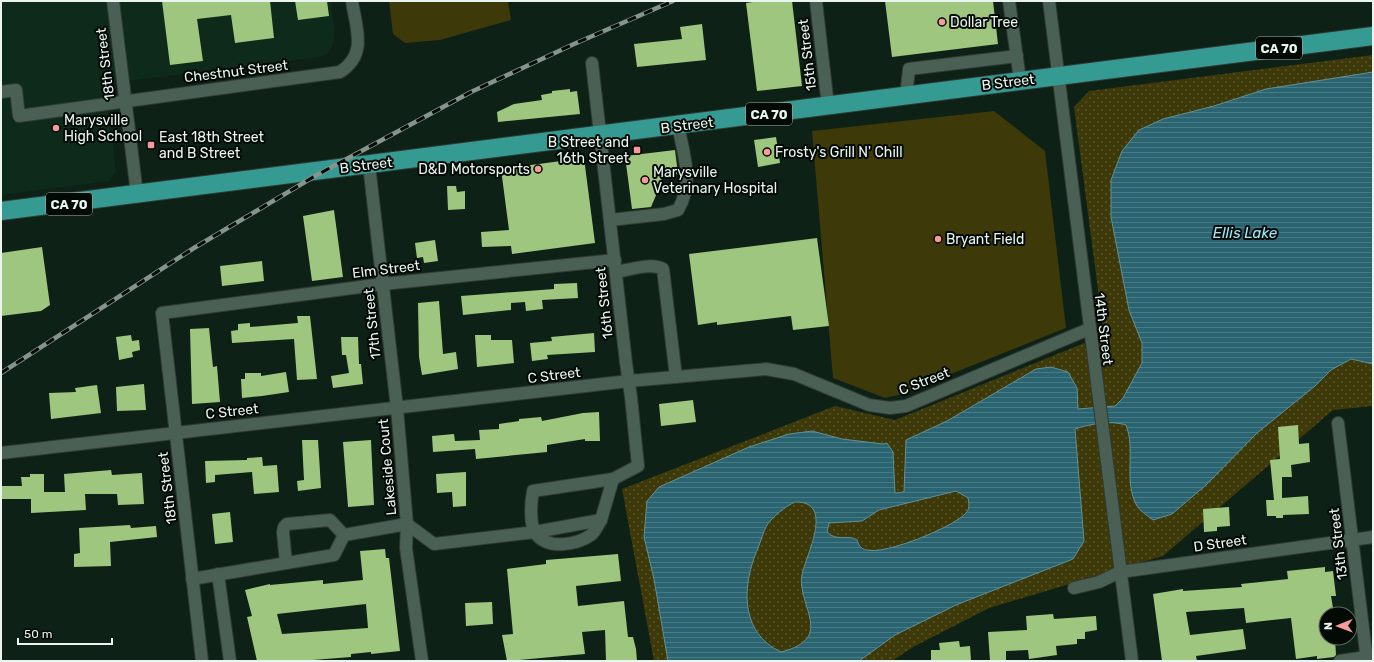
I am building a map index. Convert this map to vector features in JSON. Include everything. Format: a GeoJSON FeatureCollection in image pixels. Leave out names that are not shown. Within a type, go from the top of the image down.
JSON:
{"type":"FeatureCollection","features":[{"type":"Feature","properties":{"kind":"highway","name":"B Street"},"geometry":{"type":"LineString","coordinates":[[1,209],[137,194],[600,136],[1020,80],[1373,36]]}},
{"type":"Feature","properties":{"kind":"street","name":"18th Street"},"geometry":{"type":"LineString","coordinates":[[113,1],[137,194]]}},
{"type":"Feature","properties":{"kind":"street","name":"Chestnut Street"},"geometry":{"type":"LineString","coordinates":[[1,92],[16,90],[19,116],[125,100],[340,72],[350,65],[356,56],[358,48],[352,1]]}},
{"type":"Feature","properties":{"kind":"street","name":"15th Street"},"geometry":{"type":"LineString","coordinates":[[816,1],[828,106]]}},
{"type":"Feature","properties":{"kind":"street"},"geometry":{"type":"LineString","coordinates":[[1009,1],[1020,80]]}},
{"type":"Feature","properties":{"kind":"street","name":"14th Street"},"geometry":{"type":"LineString","coordinates":[[1049,1],[1089,329],[1132,661]]}},
{"type":"Feature","properties":{"kind":"street"},"geometry":{"type":"LineString","coordinates":[[906,96],[909,69],[1017,56]]}},
{"type":"Feature","properties":{"kind":"street","name":"16th Street"},"geometry":{"type":"LineString","coordinates":[[592,63],[638,466],[613,478]]}},
{"type":"Feature","properties":{"kind":"street"},"geometry":{"type":"LineString","coordinates":[[610,220],[664,214],[678,210],[684,199],[687,174],[678,126]]}},
{"type":"Feature","properties":{"kind":"street","name":"17th Street"},"geometry":{"type":"LineString","coordinates":[[369,165],[397,408]]}},
{"type":"Feature","properties":{"kind":"street","name":"Elm Street"},"geometry":{"type":"LineString","coordinates":[[162,313],[383,284],[615,266],[659,267],[663,269],[676,377]]}},
{"type":"Feature","properties":{"kind":"street","name":"18th Street"},"geometry":{"type":"LineString","coordinates":[[162,313],[202,661]]}},
{"type":"Feature","properties":{"kind":"street","name":"C Street"},"geometry":{"type":"LineString","coordinates":[[2,453],[629,381],[766,369],[794,374],[869,405],[890,408],[906,406],[1089,329]]}},
{"type":"Feature","properties":{"kind":"street","name":"Lakeside Court"},"geometry":{"type":"LineString","coordinates":[[397,408],[407,524],[406,548],[422,661]]}},
{"type":"Feature","properties":{"kind":"street","name":"13th Street"},"geometry":{"type":"LineString","coordinates":[[1338,423],[1369,658]]}},
{"type":"Feature","properties":{"kind":"street"},"geometry":{"type":"LineString","coordinates":[[613,478],[601,520],[592,534],[568,544],[558,545],[538,536],[534,532],[530,505],[533,491],[613,478]]}},
{"type":"Feature","properties":{"kind":"street"},"geometry":{"type":"LineString","coordinates":[[286,563],[283,532],[284,527],[287,524],[330,520],[344,535]]}},
{"type":"Feature","properties":{"kind":"street"},"geometry":{"type":"LineString","coordinates":[[344,535],[407,524],[434,544],[534,532],[601,520]]}},
{"type":"Feature","properties":{"kind":"street"},"geometry":{"type":"LineString","coordinates":[[192,579],[334,555],[344,535]]}},
{"type":"Feature","properties":{"kind":"street","name":"D Street"},"geometry":{"type":"LineString","coordinates":[[1074,588],[1099,582],[1120,572],[1373,537]]}},
{"type":"Feature","properties":{"kind":"street"},"geometry":{"type":"LineString","coordinates":[[218,574],[230,661]]}},
{"type":"Feature","properties":{"kind":"street"},"geometry":{"type":"LineString","coordinates":[[1340,661],[1369,658]]}},
{"type":"Feature","properties":{"kind":"shaded area","name":"Marysville High School"},"geometry":{"type":"Polygon","coordinates":[[[1,1],[331,1],[335,38],[330,52],[320,57],[105,84],[116,172],[109,181],[1,195],[1,1]]]}},
{"type":"Feature","properties":{"kind":"shaded area"},"geometry":{"type":"Polygon","coordinates":[[[389,1],[508,1],[511,20],[440,40],[405,43],[393,34],[389,1]]]}},
{"type":"Feature","properties":{"kind":"shaded area","name":"Ellis Lake"},"geometry":{"type":"Polygon","coordinates":[[[1373,55],[1373,406],[1333,410],[1163,556],[989,608],[913,647],[892,661],[654,661],[622,489],[835,406],[895,420],[1104,335],[1074,107],[1089,91],[1373,55]]]}},
{"type":"Feature","properties":{"kind":"shaded area","name":"Bryant Field"},"geometry":{"type":"Polygon","coordinates":[[[994,111],[1045,151],[1066,328],[898,395],[885,398],[833,378],[812,131],[994,111]]]}},
{"type":"Feature","properties":{"kind":"water","name":"Ellis Lake"},"geometry":{"type":"Polygon","coordinates":[[[1373,72],[1373,364],[1351,359],[1331,370],[1315,386],[1257,433],[1206,485],[1172,514],[1153,520],[1138,508],[1133,497],[1130,476],[1130,445],[1126,425],[1100,423],[1075,429],[1084,541],[1073,559],[956,605],[895,635],[859,661],[668,661],[654,579],[644,537],[647,501],[659,487],[749,447],[789,434],[812,431],[842,439],[883,444],[887,443],[893,452],[895,493],[904,492],[906,440],[947,421],[1036,369],[1051,367],[1068,372],[1077,388],[1078,409],[1115,406],[1123,398],[1142,363],[1142,343],[1129,310],[1111,217],[1111,180],[1122,151],[1139,130],[1163,119],[1214,106],[1266,89],[1373,72]],[[956,491],[879,510],[862,521],[829,523],[827,532],[834,537],[854,538],[863,549],[866,550],[888,548],[919,539],[959,519],[966,513],[969,508],[968,498],[956,491]],[[795,502],[780,512],[767,525],[753,562],[747,592],[751,620],[757,633],[767,643],[781,652],[797,646],[807,639],[810,630],[810,620],[802,587],[802,575],[812,544],[816,520],[814,510],[807,504],[795,502]]]}},
{"type":"Feature","properties":{"kind":"building"},"geometry":{"type":"Polygon","coordinates":[[[162,1],[270,1],[274,38],[235,43],[231,15],[197,19],[203,61],[170,65],[162,1]]]}},
{"type":"Feature","properties":{"kind":"building"},"geometry":{"type":"Polygon","coordinates":[[[295,1],[327,1],[329,16],[298,20],[295,1]]]}},
{"type":"Feature","properties":{"kind":"building"},"geometry":{"type":"Polygon","coordinates":[[[760,1],[792,1],[802,86],[757,91],[746,3],[760,1]]]}},
{"type":"Feature","properties":{"kind":"building","name":"Dollar Tree"},"geometry":{"type":"Polygon","coordinates":[[[885,1],[993,1],[998,44],[892,57],[885,1]]]}},
{"type":"Feature","properties":{"kind":"building"},"geometry":{"type":"Polygon","coordinates":[[[702,24],[706,60],[637,67],[634,44],[682,39],[680,27],[702,24]]]}},
{"type":"Feature","properties":{"kind":"building"},"geometry":{"type":"Polygon","coordinates":[[[570,89],[570,92],[577,91],[580,114],[498,122],[497,112],[514,104],[542,100],[541,95],[552,93],[552,91],[570,89]]]}},
{"type":"Feature","properties":{"kind":"building","name":"Frosty's Grill N' Chill"},"geometry":{"type":"Polygon","coordinates":[[[776,137],[780,163],[758,167],[754,140],[776,137]]]}},
{"type":"Feature","properties":{"kind":"building","name":"Marysville Veterinary Hospital"},"geometry":{"type":"Polygon","coordinates":[[[675,150],[678,174],[661,176],[662,184],[656,185],[657,193],[651,207],[632,209],[625,156],[675,150]]]}},
{"type":"Feature","properties":{"kind":"building"},"geometry":{"type":"Polygon","coordinates":[[[584,158],[595,243],[512,254],[511,246],[482,247],[481,232],[509,230],[501,169],[584,158]]]}},
{"type":"Feature","properties":{"kind":"building"},"geometry":{"type":"Polygon","coordinates":[[[447,186],[456,186],[457,192],[465,191],[465,209],[448,210],[447,186]]]}},
{"type":"Feature","properties":{"kind":"building"},"geometry":{"type":"Polygon","coordinates":[[[334,210],[343,277],[312,281],[303,216],[334,210]]]}},
{"type":"Feature","properties":{"kind":"building"},"geometry":{"type":"Polygon","coordinates":[[[817,238],[829,326],[793,330],[791,316],[717,325],[717,322],[698,325],[689,254],[817,238]]]}},
{"type":"Feature","properties":{"kind":"building"},"geometry":{"type":"Polygon","coordinates":[[[435,240],[438,261],[424,263],[423,257],[417,258],[415,243],[435,240]]]}},
{"type":"Feature","properties":{"kind":"building"},"geometry":{"type":"Polygon","coordinates":[[[42,247],[50,305],[41,311],[1,316],[1,253],[42,247]]]}},
{"type":"Feature","properties":{"kind":"building"},"geometry":{"type":"Polygon","coordinates":[[[262,261],[264,281],[222,286],[220,266],[262,261]]]}},
{"type":"Feature","properties":{"kind":"building"},"geometry":{"type":"Polygon","coordinates":[[[577,283],[578,298],[542,300],[543,309],[526,311],[525,302],[511,303],[511,310],[463,315],[461,296],[554,289],[554,284],[577,283]]]}},
{"type":"Feature","properties":{"kind":"building"},"geometry":{"type":"Polygon","coordinates":[[[439,301],[443,354],[456,352],[458,369],[422,375],[419,357],[418,303],[439,301]]]}},
{"type":"Feature","properties":{"kind":"building"},"geometry":{"type":"Polygon","coordinates":[[[297,316],[310,316],[317,379],[297,380],[294,339],[232,343],[231,331],[238,330],[238,324],[250,323],[250,327],[298,323],[297,316]]]}},
{"type":"Feature","properties":{"kind":"building"},"geometry":{"type":"Polygon","coordinates":[[[209,328],[213,367],[217,366],[220,402],[192,404],[190,329],[209,328]]]}},
{"type":"Feature","properties":{"kind":"building"},"geometry":{"type":"Polygon","coordinates":[[[594,333],[595,352],[547,355],[548,359],[532,361],[530,343],[552,341],[551,337],[594,333]]]}},
{"type":"Feature","properties":{"kind":"building"},"geometry":{"type":"Polygon","coordinates":[[[131,335],[132,341],[139,340],[140,350],[132,352],[133,357],[119,360],[116,337],[131,335]]]}},
{"type":"Feature","properties":{"kind":"building"},"geometry":{"type":"Polygon","coordinates":[[[475,335],[491,335],[491,340],[512,340],[514,363],[477,367],[475,335]]]}},
{"type":"Feature","properties":{"kind":"building"},"geometry":{"type":"Polygon","coordinates":[[[341,337],[358,337],[359,364],[361,364],[363,384],[333,388],[331,376],[349,373],[346,355],[342,355],[341,337]]]}},
{"type":"Feature","properties":{"kind":"building"},"geometry":{"type":"Polygon","coordinates":[[[286,372],[289,392],[242,398],[241,379],[245,379],[245,373],[261,373],[261,376],[286,372]]]}},
{"type":"Feature","properties":{"kind":"building"},"geometry":{"type":"Polygon","coordinates":[[[144,384],[146,410],[117,411],[116,387],[144,384]]]}},
{"type":"Feature","properties":{"kind":"building"},"geometry":{"type":"Polygon","coordinates":[[[97,385],[101,413],[51,419],[49,393],[76,392],[75,388],[97,385]]]}},
{"type":"Feature","properties":{"kind":"building"},"geometry":{"type":"Polygon","coordinates":[[[693,400],[696,422],[661,426],[659,404],[693,400]]]}},
{"type":"Feature","properties":{"kind":"building"},"geometry":{"type":"Polygon","coordinates":[[[599,412],[600,441],[585,441],[585,439],[547,445],[547,452],[476,459],[475,449],[433,452],[432,436],[454,434],[455,441],[480,440],[479,430],[499,429],[499,424],[519,421],[519,419],[541,417],[542,421],[583,413],[599,412]]]}},
{"type":"Feature","properties":{"kind":"building"},"geometry":{"type":"Polygon","coordinates":[[[1298,425],[1299,444],[1309,443],[1310,462],[1291,465],[1292,477],[1282,477],[1282,498],[1308,496],[1309,514],[1283,515],[1283,518],[1267,516],[1266,500],[1274,500],[1270,460],[1280,459],[1278,427],[1298,425]]]}},
{"type":"Feature","properties":{"kind":"building"},"geometry":{"type":"Polygon","coordinates":[[[302,440],[318,440],[321,488],[298,491],[297,481],[304,480],[302,440]]]}},
{"type":"Feature","properties":{"kind":"building"},"geometry":{"type":"Polygon","coordinates":[[[371,440],[374,505],[348,507],[343,442],[371,440]]]}},
{"type":"Feature","properties":{"kind":"building"},"geometry":{"type":"Polygon","coordinates":[[[262,457],[263,466],[277,465],[279,492],[254,494],[252,472],[215,475],[215,482],[206,483],[205,461],[247,460],[247,458],[262,457]]]}},
{"type":"Feature","properties":{"kind":"building"},"geometry":{"type":"Polygon","coordinates":[[[111,470],[112,475],[142,473],[144,504],[118,505],[117,494],[85,494],[86,510],[31,513],[31,499],[1,499],[1,486],[22,486],[21,477],[30,477],[30,474],[44,474],[44,492],[65,492],[64,474],[111,470]]]}},
{"type":"Feature","properties":{"kind":"building"},"geometry":{"type":"Polygon","coordinates":[[[466,472],[466,506],[453,507],[452,492],[437,493],[436,474],[466,472]]]}},
{"type":"Feature","properties":{"kind":"building"},"geometry":{"type":"Polygon","coordinates":[[[1229,507],[1230,526],[1217,527],[1217,531],[1204,532],[1203,509],[1229,507]]]}},
{"type":"Feature","properties":{"kind":"building"},"geometry":{"type":"Polygon","coordinates":[[[230,512],[233,542],[215,544],[212,514],[230,512]]]}},
{"type":"Feature","properties":{"kind":"building"},"geometry":{"type":"Polygon","coordinates":[[[130,525],[131,528],[156,526],[157,537],[110,542],[111,566],[74,567],[74,554],[80,553],[79,528],[130,525]]]}},
{"type":"Feature","properties":{"kind":"building"},"geometry":{"type":"Polygon","coordinates":[[[385,549],[386,558],[389,558],[400,651],[371,654],[371,652],[351,654],[351,657],[300,661],[257,661],[247,617],[252,616],[245,590],[270,584],[323,580],[323,584],[363,580],[360,551],[385,549]],[[366,604],[277,614],[282,634],[368,628],[366,604]]]}},
{"type":"Feature","properties":{"kind":"building"},"geometry":{"type":"Polygon","coordinates":[[[618,554],[621,581],[576,586],[578,606],[624,601],[628,637],[633,637],[637,661],[606,661],[605,630],[582,632],[585,654],[507,661],[502,635],[513,634],[507,569],[546,564],[546,560],[618,554]]]}},
{"type":"Feature","properties":{"kind":"building"},"geometry":{"type":"Polygon","coordinates":[[[1325,567],[1325,572],[1333,571],[1336,596],[1331,596],[1333,606],[1318,606],[1318,646],[1335,646],[1336,655],[1334,657],[1317,659],[1317,656],[1296,659],[1291,618],[1246,623],[1244,608],[1186,612],[1190,635],[1243,629],[1246,649],[1196,656],[1197,661],[1162,661],[1153,594],[1183,589],[1183,591],[1242,587],[1241,584],[1288,579],[1287,571],[1325,567]]]}},
{"type":"Feature","properties":{"kind":"building"},"geometry":{"type":"Polygon","coordinates":[[[492,602],[493,624],[466,626],[465,603],[492,602]]]}},
{"type":"Feature","properties":{"kind":"building"},"geometry":{"type":"Polygon","coordinates":[[[1053,614],[1054,619],[1096,616],[1097,630],[1085,632],[1085,639],[1077,639],[1077,644],[1056,646],[1057,655],[1029,659],[1028,650],[1006,651],[1006,661],[990,661],[988,632],[1027,630],[1026,616],[1053,614]]]}},
{"type":"Feature","properties":{"kind":"building"},"geometry":{"type":"Polygon","coordinates":[[[959,641],[960,647],[970,646],[971,661],[931,661],[931,650],[940,650],[939,643],[959,641]]]}},
{"type":"Feature","properties":{"kind":"railway"},"geometry":{"type":"LineString","coordinates":[[1,373],[194,248],[315,176],[471,92],[574,44],[673,1]]}},
{"type":"Feature","properties":{"kind":"place","name":"Dollar Tree"},"geometry":{"type":"Point","coordinates":[942,22]}},
{"type":"Feature","properties":{"kind":"place","name":"Marysville High School"},"geometry":{"type":"Point","coordinates":[56,128]}},
{"type":"Feature","properties":{"kind":"place","name":"East 18th Street and B Street"},"geometry":{"type":"Point","coordinates":[151,145]}},
{"type":"Feature","properties":{"kind":"place","name":"B Street and 16th Street"},"geometry":{"type":"Point","coordinates":[637,150]}},
{"type":"Feature","properties":{"kind":"place","name":"Frosty's Grill N' Chill"},"geometry":{"type":"Point","coordinates":[767,152]}},
{"type":"Feature","properties":{"kind":"place","name":"D&D Motorsports"},"geometry":{"type":"Point","coordinates":[538,169]}},
{"type":"Feature","properties":{"kind":"place","name":"Marysville Veterinary Hospital"},"geometry":{"type":"Point","coordinates":[645,180]}},
{"type":"Feature","properties":{"kind":"place","name":"Bryant Field"},"geometry":{"type":"Point","coordinates":[938,239]}}]}
